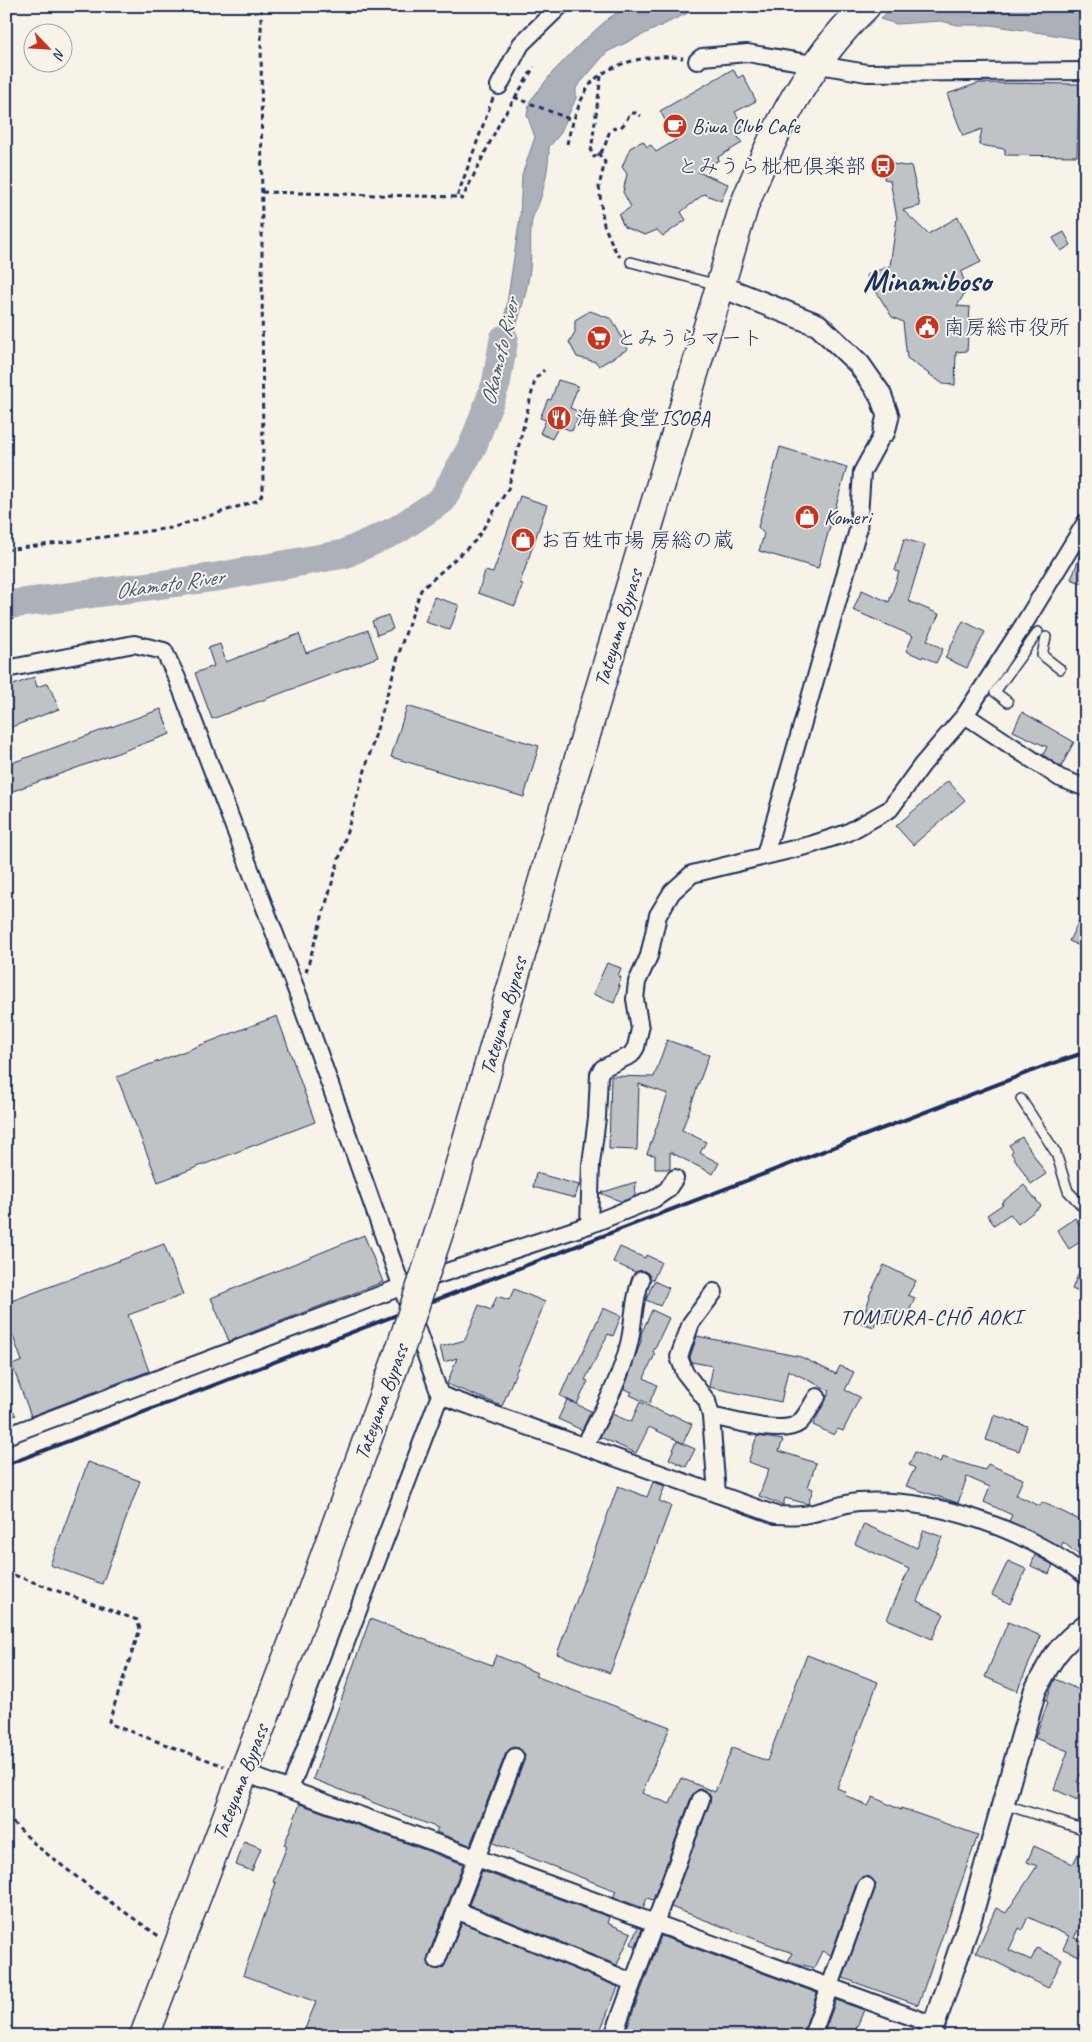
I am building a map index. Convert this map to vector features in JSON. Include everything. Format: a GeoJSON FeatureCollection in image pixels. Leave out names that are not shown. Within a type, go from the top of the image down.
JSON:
{"type":"FeatureCollection","features":[{"type":"Feature","properties":{"kind":"highway","name":"Tateyama Bypass"},"geometry":{"type":"LineString","coordinates":[[144,2036],[305,1610],[400,1350],[447,1208],[744,206],[763,157],[794,97],[818,62],[866,6]]}},
{"type":"Feature","properties":{"kind":"street"},"geometry":{"type":"LineString","coordinates":[[498,86],[521,44],[560,6]]}},
{"type":"Feature","properties":{"kind":"street"},"geometry":{"type":"LineString","coordinates":[[698,61],[702,57],[747,53],[818,62],[867,73],[1086,71]]}},
{"type":"Feature","properties":{"kind":"street"},"geometry":{"type":"LineString","coordinates":[[720,286],[818,325],[859,364],[880,394],[888,416],[884,432],[862,472],[858,530],[765,855]]}},
{"type":"Feature","properties":{"kind":"street"},"geometry":{"type":"LineString","coordinates":[[589,1225],[591,1164],[597,1118],[599,1074],[603,1068],[631,1055],[636,1047],[640,1029],[635,1000],[637,982],[649,956],[658,915],[672,892],[692,874],[847,834],[890,809],[922,765],[964,715],[1024,624],[1086,522]]}},
{"type":"Feature","properties":{"kind":"street"},"geometry":{"type":"LineString","coordinates":[[6,670],[134,644],[164,650],[177,678],[299,997],[440,1395],[290,1789]]}},
{"type":"Feature","properties":{"kind":"street"},"geometry":{"type":"LineString","coordinates":[[964,715],[1060,778],[1086,788]]}},
{"type":"Feature","properties":{"kind":"street"},"geometry":{"type":"LineString","coordinates":[[13,1433],[401,1287],[589,1225],[654,1199],[667,1190],[675,1178]]}},
{"type":"Feature","properties":{"kind":"street"},"geometry":{"type":"LineString","coordinates":[[584,1447],[611,1395],[629,1344],[635,1296],[641,1280]]}},
{"type":"Feature","properties":{"kind":"street"},"geometry":{"type":"LineString","coordinates":[[714,1292],[691,1323],[679,1357],[685,1373],[707,1401],[711,1416],[717,1494]]}},
{"type":"Feature","properties":{"kind":"street"},"geometry":{"type":"LineString","coordinates":[[440,1395],[776,1515],[803,1515],[856,1502],[885,1502],[947,1511],[1003,1528],[1065,1560],[1086,1576]]}},
{"type":"Feature","properties":{"kind":"street"},"geometry":{"type":"LineString","coordinates":[[711,1416],[771,1428],[788,1427],[799,1423],[817,1397]]}},
{"type":"Feature","properties":{"kind":"street"},"geometry":{"type":"LineString","coordinates":[[244,1773],[830,1987],[932,2033],[971,1917],[1035,1691],[1051,1659],[1072,1635],[1086,1625]]}},
{"type":"Feature","properties":{"kind":"street"},"geometry":{"type":"LineString","coordinates":[[437,1960],[515,1757]]}},
{"type":"Feature","properties":{"kind":"street"},"geometry":{"type":"LineString","coordinates":[[613,2036],[701,1799]]}},
{"type":"Feature","properties":{"kind":"street"},"geometry":{"type":"LineString","coordinates":[[812,2036],[866,1886]]}},
{"type":"Feature","properties":{"kind":"street"},"geometry":{"type":"LineString","coordinates":[[456,1910],[632,1982]]}},
{"type":"Feature","properties":{"kind":"lane"},"geometry":{"type":"LineString","coordinates":[[627,262],[720,286]]}},
{"type":"Feature","properties":{"kind":"lane"},"geometry":{"type":"LineString","coordinates":[[1008,702],[996,692],[1042,635],[1042,655],[1060,669]]}},
{"type":"Feature","properties":{"kind":"lane"},"geometry":{"type":"LineString","coordinates":[[1021,1100],[1056,1152],[1068,1191],[1086,1210]]}},
{"type":"Feature","properties":{"kind":"lane"},"geometry":{"type":"LineString","coordinates":[[1003,1804],[1086,1830]]}},
{"type":"Feature","properties":{"kind":"path"},"geometry":{"type":"LineString","coordinates":[[6,550],[171,528],[258,500],[263,492],[261,6]]}},
{"type":"Feature","properties":{"kind":"path"},"geometry":{"type":"LineString","coordinates":[[566,144],[572,120],[593,81],[629,62],[659,56],[698,61]]}},
{"type":"Feature","properties":{"kind":"path"},"geometry":{"type":"LineString","coordinates":[[262,192],[457,197],[462,199],[482,155],[514,97],[534,67]]}},
{"type":"Feature","properties":{"kind":"path"},"geometry":{"type":"LineString","coordinates":[[601,76],[591,152],[594,157],[602,151],[609,131],[614,127],[621,127],[630,113],[636,113],[641,116]]}},
{"type":"Feature","properties":{"kind":"path"},"geometry":{"type":"LineString","coordinates":[[457,197],[498,86]]}},
{"type":"Feature","properties":{"kind":"path"},"geometry":{"type":"LineString","coordinates":[[514,97],[572,120]]}},
{"type":"Feature","properties":{"kind":"path"},"geometry":{"type":"LineString","coordinates":[[598,153],[605,162],[599,186],[604,225],[614,248],[627,262]]}},
{"type":"Feature","properties":{"kind":"path"},"geometry":{"type":"LineString","coordinates":[[299,997],[403,640],[421,590],[476,540],[508,489],[534,384],[537,377],[544,370]]}},
{"type":"Feature","properties":{"kind":"path"},"geometry":{"type":"LineString","coordinates":[[6,1395],[13,1433]]}},
{"type":"Feature","properties":{"kind":"path"},"geometry":{"type":"LineString","coordinates":[[6,1572],[137,1620],[140,1629],[109,1721],[110,1724],[244,1773]]}},
{"type":"Feature","properties":{"kind":"path"},"geometry":{"type":"LineString","coordinates":[[6,1816],[38,1847],[96,1892],[152,1932],[178,1947]]}},
{"type":"Feature","properties":{"kind":"water"},"geometry":{"type":"Polygon","coordinates":[[[627,6],[702,6],[607,52],[576,88],[576,98],[560,134],[549,147],[545,182],[532,220],[530,269],[525,297],[497,379],[496,359],[505,317],[520,217],[522,175],[535,137],[527,115],[530,101],[553,72],[580,44],[609,18],[627,6]]]}},
{"type":"Feature","properties":{"kind":"water"},"geometry":{"type":"Polygon","coordinates":[[[894,6],[1081,6],[1086,7],[1086,40],[991,25],[958,25],[941,21],[896,24],[880,19],[894,6]]]}},
{"type":"Feature","properties":{"kind":"building"},"geometry":{"type":"Polygon","coordinates":[[[733,69],[738,78],[743,75],[756,101],[735,112],[743,127],[735,132],[742,143],[718,157],[719,160],[698,172],[728,184],[721,201],[704,194],[681,212],[686,220],[663,236],[657,230],[645,235],[624,227],[619,215],[631,207],[623,192],[627,174],[622,167],[630,148],[643,141],[647,147],[651,145],[656,152],[676,140],[660,111],[733,69]]]}},
{"type":"Feature","properties":{"kind":"building"},"geometry":{"type":"Polygon","coordinates":[[[979,83],[1079,84],[1077,156],[1005,155],[1005,149],[979,145],[982,129],[963,136],[947,94],[979,83]]]}},
{"type":"Feature","properties":{"kind":"building"},"geometry":{"type":"Polygon","coordinates":[[[887,163],[911,165],[920,206],[903,210],[928,234],[958,217],[981,262],[961,272],[967,289],[957,306],[970,307],[967,351],[956,352],[955,385],[943,384],[907,358],[903,322],[892,317],[866,275],[890,266],[897,218],[890,180],[884,179],[887,163]]]}},
{"type":"Feature","properties":{"kind":"building"},"geometry":{"type":"Polygon","coordinates":[[[1064,232],[1071,245],[1061,251],[1053,238],[1064,232]]]}},
{"type":"Feature","properties":{"kind":"building"},"geometry":{"type":"Polygon","coordinates":[[[590,311],[612,319],[628,349],[599,366],[596,362],[577,357],[569,342],[575,332],[575,320],[590,311]]]}},
{"type":"Feature","properties":{"kind":"building"},"geometry":{"type":"Polygon","coordinates":[[[558,380],[578,386],[570,408],[580,412],[572,431],[559,426],[552,439],[540,433],[546,420],[540,418],[548,399],[551,400],[558,380]]]}},
{"type":"Feature","properties":{"kind":"building"},"geometry":{"type":"Polygon","coordinates":[[[780,447],[847,467],[818,568],[759,551],[764,534],[758,527],[780,447]]]}},
{"type":"Feature","properties":{"kind":"building"},"geometry":{"type":"Polygon","coordinates":[[[520,496],[547,505],[520,583],[523,584],[515,606],[478,593],[485,571],[493,573],[520,496]]]}},
{"type":"Feature","properties":{"kind":"building"},"geometry":{"type":"Polygon","coordinates":[[[904,539],[925,545],[908,601],[939,614],[927,640],[943,649],[936,663],[923,656],[922,658],[906,651],[913,636],[853,610],[862,590],[889,602],[899,572],[895,571],[904,539]]]}},
{"type":"Feature","properties":{"kind":"building"},"geometry":{"type":"Polygon","coordinates":[[[1086,544],[1086,585],[1071,579],[1086,544]]]}},
{"type":"Feature","properties":{"kind":"building"},"geometry":{"type":"Polygon","coordinates":[[[434,597],[459,605],[450,630],[425,622],[434,597]]]}},
{"type":"Feature","properties":{"kind":"building"},"geometry":{"type":"Polygon","coordinates":[[[388,615],[393,629],[377,635],[372,621],[388,615]]]}},
{"type":"Feature","properties":{"kind":"building"},"geometry":{"type":"Polygon","coordinates":[[[963,621],[985,632],[967,668],[945,658],[963,621]]]}},
{"type":"Feature","properties":{"kind":"building"},"geometry":{"type":"Polygon","coordinates":[[[368,630],[378,657],[212,719],[195,673],[214,666],[208,648],[220,644],[226,662],[299,634],[306,653],[368,630]]]}},
{"type":"Feature","properties":{"kind":"building"},"geometry":{"type":"Polygon","coordinates":[[[34,677],[37,687],[48,683],[59,709],[6,729],[6,688],[34,677]]]}},
{"type":"Feature","properties":{"kind":"building"},"geometry":{"type":"Polygon","coordinates":[[[407,706],[539,746],[524,797],[391,757],[407,706]]]}},
{"type":"Feature","properties":{"kind":"building"},"geometry":{"type":"Polygon","coordinates":[[[161,709],[170,734],[13,791],[6,771],[6,765],[161,709]]]}},
{"type":"Feature","properties":{"kind":"building"},"geometry":{"type":"Polygon","coordinates":[[[1022,712],[1074,742],[1061,767],[1043,755],[1047,747],[1013,731],[1022,712]]]}},
{"type":"Feature","properties":{"kind":"building"},"geometry":{"type":"Polygon","coordinates":[[[948,781],[965,800],[913,845],[896,826],[948,781]]]}},
{"type":"Feature","properties":{"kind":"building"},"geometry":{"type":"Polygon","coordinates":[[[1086,906],[1086,949],[1069,941],[1086,906]]]}},
{"type":"Feature","properties":{"kind":"building"},"geometry":{"type":"Polygon","coordinates":[[[607,963],[621,968],[618,976],[621,977],[618,986],[620,986],[614,1003],[593,994],[607,963]]]}},
{"type":"Feature","properties":{"kind":"building"},"geometry":{"type":"Polygon","coordinates":[[[277,1016],[315,1122],[158,1182],[117,1077],[277,1016]]]}},
{"type":"Feature","properties":{"kind":"building"},"geometry":{"type":"Polygon","coordinates":[[[667,1040],[709,1055],[682,1130],[706,1142],[700,1153],[719,1163],[713,1174],[670,1152],[670,1169],[655,1169],[655,1155],[647,1154],[668,1094],[639,1084],[637,1150],[609,1149],[611,1076],[654,1077],[667,1040]]]}},
{"type":"Feature","properties":{"kind":"building"},"geometry":{"type":"Polygon","coordinates":[[[1022,1137],[1046,1174],[1031,1184],[1011,1153],[1013,1151],[1009,1145],[1022,1137]]]}},
{"type":"Feature","properties":{"kind":"building"},"geometry":{"type":"Polygon","coordinates":[[[536,1173],[579,1185],[575,1198],[533,1187],[536,1173]]]}},
{"type":"Feature","properties":{"kind":"building"},"geometry":{"type":"Polygon","coordinates":[[[636,1182],[635,1196],[626,1200],[620,1201],[600,1193],[636,1182]]]}},
{"type":"Feature","properties":{"kind":"building"},"geometry":{"type":"Polygon","coordinates":[[[1024,1185],[1041,1206],[1018,1224],[1010,1214],[994,1225],[987,1215],[1003,1204],[1001,1203],[1024,1185]]]}},
{"type":"Feature","properties":{"kind":"building"},"geometry":{"type":"Polygon","coordinates":[[[1075,1218],[1086,1238],[1069,1249],[1057,1230],[1075,1218]]]}},
{"type":"Feature","properties":{"kind":"building"},"geometry":{"type":"Polygon","coordinates":[[[364,1235],[383,1282],[229,1341],[211,1298],[364,1235]]]}},
{"type":"Feature","properties":{"kind":"building"},"geometry":{"type":"Polygon","coordinates":[[[164,1244],[183,1295],[128,1315],[149,1371],[31,1416],[12,1365],[22,1361],[6,1317],[6,1303],[164,1244]]]}},
{"type":"Feature","properties":{"kind":"building"},"geometry":{"type":"Polygon","coordinates":[[[620,1247],[645,1258],[646,1255],[661,1262],[653,1280],[645,1271],[635,1272],[613,1262],[620,1247]]]}},
{"type":"Feature","properties":{"kind":"building"},"geometry":{"type":"Polygon","coordinates":[[[1086,1256],[1086,1295],[1072,1289],[1086,1256]]]}},
{"type":"Feature","properties":{"kind":"building"},"geometry":{"type":"Polygon","coordinates":[[[884,1265],[916,1281],[908,1295],[915,1298],[907,1316],[895,1311],[889,1324],[877,1318],[874,1327],[861,1323],[869,1296],[884,1265]]]}},
{"type":"Feature","properties":{"kind":"building"},"geometry":{"type":"Polygon","coordinates":[[[654,1281],[669,1288],[660,1306],[646,1300],[654,1281]]]}},
{"type":"Feature","properties":{"kind":"building"},"geometry":{"type":"Polygon","coordinates":[[[514,1289],[545,1302],[502,1406],[447,1384],[457,1358],[444,1362],[440,1347],[465,1340],[479,1305],[491,1310],[497,1296],[509,1300],[514,1289]]]}},
{"type":"Feature","properties":{"kind":"building"},"geometry":{"type":"Polygon","coordinates":[[[603,1308],[621,1316],[613,1336],[608,1334],[585,1380],[588,1381],[577,1404],[560,1396],[603,1308]]]}},
{"type":"Feature","properties":{"kind":"building"},"geometry":{"type":"Polygon","coordinates":[[[652,1310],[669,1318],[653,1352],[655,1354],[644,1378],[657,1385],[649,1404],[630,1395],[632,1392],[624,1389],[641,1341],[641,1334],[652,1310]]]}},
{"type":"Feature","properties":{"kind":"building"},"geometry":{"type":"Polygon","coordinates":[[[697,1336],[801,1357],[836,1374],[840,1366],[854,1372],[845,1390],[860,1397],[843,1431],[838,1429],[834,1435],[813,1425],[830,1391],[788,1370],[781,1402],[709,1387],[713,1366],[691,1362],[690,1357],[697,1336]]]}},
{"type":"Feature","properties":{"kind":"building"},"geometry":{"type":"Polygon","coordinates":[[[567,1400],[591,1411],[582,1430],[558,1419],[567,1400]]]}},
{"type":"Feature","properties":{"kind":"building"},"geometry":{"type":"Polygon","coordinates":[[[640,1402],[692,1424],[683,1443],[649,1427],[636,1453],[600,1437],[612,1414],[631,1422],[640,1402]]]}},
{"type":"Feature","properties":{"kind":"building"},"geometry":{"type":"Polygon","coordinates":[[[994,1415],[1027,1426],[1019,1451],[986,1440],[994,1415]]]}},
{"type":"Feature","properties":{"kind":"building"},"geometry":{"type":"Polygon","coordinates":[[[757,1436],[783,1440],[779,1451],[816,1463],[808,1487],[813,1489],[808,1504],[785,1498],[783,1505],[759,1496],[769,1469],[748,1462],[757,1436]]]}},
{"type":"Feature","properties":{"kind":"building"},"geometry":{"type":"Polygon","coordinates":[[[677,1441],[695,1449],[686,1467],[669,1459],[677,1441]]]}},
{"type":"Feature","properties":{"kind":"building"},"geometry":{"type":"Polygon","coordinates":[[[915,1452],[940,1463],[942,1457],[985,1470],[988,1464],[1023,1479],[1016,1495],[1040,1506],[1042,1502],[1086,1523],[1086,1561],[1063,1542],[1061,1547],[1009,1521],[1012,1515],[984,1502],[990,1487],[967,1477],[958,1503],[906,1486],[915,1468],[909,1465],[915,1452]]]}},
{"type":"Feature","properties":{"kind":"building"},"geometry":{"type":"Polygon","coordinates":[[[88,1462],[140,1481],[102,1584],[50,1565],[88,1462]]]}},
{"type":"Feature","properties":{"kind":"building"},"geometry":{"type":"Polygon","coordinates":[[[653,1482],[665,1486],[659,1501],[671,1506],[610,1673],[557,1654],[618,1486],[647,1497],[653,1482]]]}},
{"type":"Feature","properties":{"kind":"building"},"geometry":{"type":"Polygon","coordinates":[[[864,1524],[917,1548],[924,1530],[942,1537],[917,1601],[944,1614],[932,1639],[887,1619],[909,1569],[855,1544],[864,1524]]]}},
{"type":"Feature","properties":{"kind":"building"},"geometry":{"type":"Polygon","coordinates":[[[1035,1555],[1053,1565],[1049,1574],[1031,1566],[1035,1555]]]}},
{"type":"Feature","properties":{"kind":"building"},"geometry":{"type":"Polygon","coordinates":[[[1008,1561],[1026,1569],[1010,1604],[992,1595],[1008,1561]]]}},
{"type":"Feature","properties":{"kind":"building"},"geometry":{"type":"Polygon","coordinates":[[[370,1619],[492,1665],[496,1655],[537,1673],[535,1676],[670,1727],[642,1793],[670,1804],[681,1778],[715,1792],[732,1748],[767,1761],[807,1655],[878,1682],[837,1788],[846,1792],[845,1795],[868,1806],[873,1797],[901,1810],[901,1808],[978,1835],[918,2005],[843,1978],[875,1889],[876,1884],[870,1877],[864,1876],[857,1882],[831,1955],[822,1951],[814,1968],[788,1961],[792,1953],[671,1907],[710,1802],[711,1797],[705,1790],[699,1789],[692,1795],[653,1900],[647,1898],[643,1908],[613,1897],[616,1891],[493,1843],[524,1761],[525,1755],[519,1748],[513,1747],[506,1753],[470,1845],[436,1832],[438,1828],[313,1779],[370,1619]]]}},
{"type":"Feature","properties":{"kind":"building"},"geometry":{"type":"Polygon","coordinates":[[[1008,1622],[1041,1636],[1017,1691],[985,1677],[1008,1622]]]}},
{"type":"Feature","properties":{"kind":"building"},"geometry":{"type":"Polygon","coordinates":[[[1055,1679],[1086,1693],[1086,1763],[1077,1782],[1084,1785],[1077,1800],[1054,1789],[1068,1751],[1035,1738],[1055,1679]]]}},
{"type":"Feature","properties":{"kind":"building"},"geometry":{"type":"Polygon","coordinates":[[[300,1804],[463,1864],[428,1956],[429,1966],[434,1969],[444,1967],[462,1923],[618,1987],[598,2036],[302,2036],[316,2002],[243,1975],[276,1883],[273,1882],[287,1846],[284,1845],[300,1804]]]}},
{"type":"Feature","properties":{"kind":"building"},"geometry":{"type":"Polygon","coordinates":[[[1086,1838],[1086,1913],[1074,1938],[1085,1943],[1079,1956],[1063,1949],[1069,1936],[1028,1917],[1022,1930],[1019,1928],[1009,1950],[1031,1960],[1037,1948],[1062,1960],[1048,1988],[976,1952],[996,1908],[1006,1913],[1037,1866],[1027,1862],[1034,1846],[1073,1864],[1086,1838]]]}},
{"type":"Feature","properties":{"kind":"building"},"geometry":{"type":"Polygon","coordinates":[[[244,1841],[261,1848],[252,1871],[236,1865],[244,1841]]]}},
{"type":"Feature","properties":{"kind":"building"},"geometry":{"type":"Polygon","coordinates":[[[482,1871],[609,1917],[607,1923],[631,1933],[617,1965],[469,1905],[482,1871]]]}},
{"type":"Feature","properties":{"kind":"building"},"geometry":{"type":"Polygon","coordinates":[[[638,1927],[642,1929],[636,1946],[631,1944],[638,1927]]]}},
{"type":"Feature","properties":{"kind":"building"},"geometry":{"type":"Polygon","coordinates":[[[661,1936],[817,1993],[802,2036],[624,2036],[661,1936]]]}},
{"type":"Feature","properties":{"kind":"building"},"geometry":{"type":"Polygon","coordinates":[[[836,2000],[864,2010],[853,2036],[839,2036],[825,2030],[836,2000]]]}},
{"type":"Feature","properties":{"kind":"waterway","name":"Okamoto River"},"geometry":{"type":"LineString","coordinates":[[6,605],[217,577],[344,554],[397,530],[442,500],[473,445],[496,384],[504,339]]}},
{"type":"Feature","properties":{"kind":"railway"},"geometry":{"type":"LineString","coordinates":[[6,1465],[1045,1066],[1086,1052]]}},
{"type":"Feature","properties":{"kind":"place","name":"Biwa Club Cafe"},"geometry":{"type":"Point","coordinates":[675,126]}},
{"type":"Feature","properties":{"kind":"place","name":"とみうら枇杷倶楽部"},"geometry":{"type":"Point","coordinates":[883,166]}},
{"type":"Feature","properties":{"kind":"place","name":"南房総市役所"},"geometry":{"type":"Point","coordinates":[927,327]}},
{"type":"Feature","properties":{"kind":"place","name":"とみうらマート"},"geometry":{"type":"Point","coordinates":[599,338]}},
{"type":"Feature","properties":{"kind":"place","name":"海鮮食堂ISOBA"},"geometry":{"type":"Point","coordinates":[559,418]}},
{"type":"Feature","properties":{"kind":"place","name":"Komeri"},"geometry":{"type":"Point","coordinates":[807,517]}},
{"type":"Feature","properties":{"kind":"place","name":"お百姓市場 房総の蔵"},"geometry":{"type":"Point","coordinates":[523,540]}},
{"type":"Feature","properties":{"kind":"district","name":"Minamiboso"},"geometry":{"type":"Point","coordinates":[927,280]}},
{"type":"Feature","properties":{"kind":"district","name":"TOMIURA-CHŌ AOKI"},"geometry":{"type":"Point","coordinates":[931,1316]}}]}
